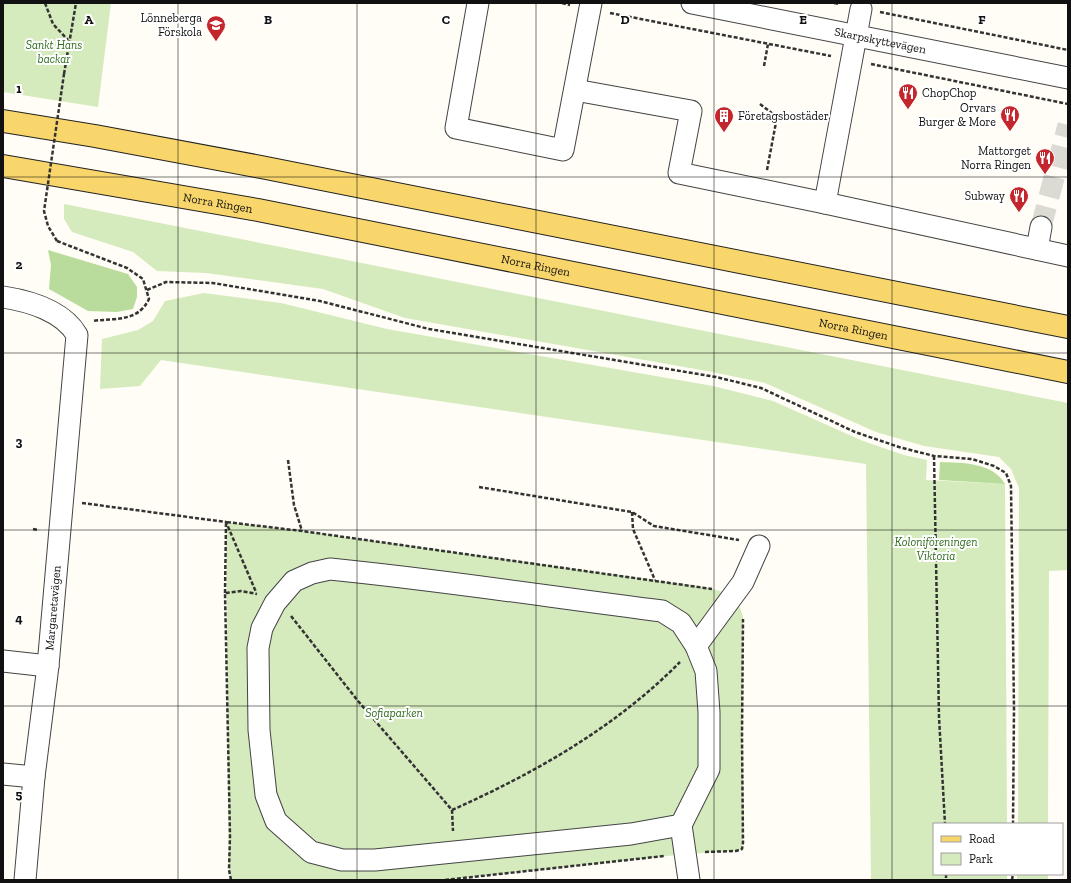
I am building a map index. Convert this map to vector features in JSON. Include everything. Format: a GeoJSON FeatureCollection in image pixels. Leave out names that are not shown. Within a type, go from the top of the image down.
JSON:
{"type":"FeatureCollection","features":[{"type":"Feature","properties":{"kind":"main road"},"geometry":{"type":"LineString","coordinates":[[3,121],[95,136],[261,167],[1068,326]]}},
{"type":"Feature","properties":{"kind":"main road","name":"Norra Ringen"},"geometry":{"type":"LineString","coordinates":[[3,166],[266,211],[1068,372]]}},
{"type":"Feature","properties":{"kind":"street"},"geometry":{"type":"LineString","coordinates":[[478,3],[456,128],[563,150],[590,6]]}},
{"type":"Feature","properties":{"kind":"street","name":"Skarpskyttevägen"},"geometry":{"type":"LineString","coordinates":[[692,3],[1068,78]]}},
{"type":"Feature","properties":{"kind":"street"},"geometry":{"type":"LineString","coordinates":[[825,203],[861,9]]}},
{"type":"Feature","properties":{"kind":"street"},"geometry":{"type":"LineString","coordinates":[[575,90],[691,111],[679,173],[1068,256]]}},
{"type":"Feature","properties":{"kind":"street"},"geometry":{"type":"LineString","coordinates":[[1037,249],[1041,227]]}},
{"type":"Feature","properties":{"kind":"street"},"geometry":{"type":"LineString","coordinates":[[3,297],[24,300],[57,316],[71,326],[77,335]]}},
{"type":"Feature","properties":{"kind":"street","name":"Margaretavägen"},"geometry":{"type":"LineString","coordinates":[[25,880],[34,777],[48,666],[77,335]]}},
{"type":"Feature","properties":{"kind":"street"},"geometry":{"type":"LineString","coordinates":[[696,646],[743,582],[759,546]]}},
{"type":"Feature","properties":{"kind":"street"},"geometry":{"type":"LineString","coordinates":[[681,825],[631,834],[375,860],[342,860],[311,852],[276,821],[266,795],[259,730],[258,648],[262,628],[275,603],[294,581],[312,573],[330,569],[401,576],[478,588],[662,611],[681,623],[696,646],[706,671],[709,712],[709,769],[681,825],[689,880]]}},
{"type":"Feature","properties":{"kind":"street"},"geometry":{"type":"LineString","coordinates":[[3,661],[48,666]]}},
{"type":"Feature","properties":{"kind":"street"},"geometry":{"type":"LineString","coordinates":[[3,774],[34,777]]}},
{"type":"Feature","properties":{"kind":"path"},"geometry":{"type":"LineString","coordinates":[[46,3],[53,24],[69,41]]}},
{"type":"Feature","properties":{"kind":"path"},"geometry":{"type":"LineString","coordinates":[[76,3],[44,211],[48,226],[57,241],[128,268],[143,279],[149,299],[144,309],[135,316],[88,322],[77,335]]}},
{"type":"Feature","properties":{"kind":"path"},"geometry":{"type":"LineString","coordinates":[[562,3],[590,6],[768,44],[1068,104]]}},
{"type":"Feature","properties":{"kind":"path"},"geometry":{"type":"LineString","coordinates":[[834,3],[1068,50]]}},
{"type":"Feature","properties":{"kind":"path"},"geometry":{"type":"LineString","coordinates":[[764,66],[768,44]]}},
{"type":"Feature","properties":{"kind":"path"},"geometry":{"type":"LineString","coordinates":[[760,104],[777,117],[785,116]]}},
{"type":"Feature","properties":{"kind":"path"},"geometry":{"type":"LineString","coordinates":[[763,190],[777,117]]}},
{"type":"Feature","properties":{"kind":"path"},"geometry":{"type":"LineString","coordinates":[[147,290],[166,282],[213,283],[320,301],[429,329],[716,377],[761,388],[855,432],[899,447],[934,456],[972,458],[994,466],[1006,473],[1011,486],[1014,709],[1013,823]]}},
{"type":"Feature","properties":{"kind":"path"},"geometry":{"type":"LineString","coordinates":[[934,456],[940,717],[945,823]]}},
{"type":"Feature","properties":{"kind":"path"},"geometry":{"type":"LineString","coordinates":[[288,460],[293,498],[302,531]]}},
{"type":"Feature","properties":{"kind":"path"},"geometry":{"type":"LineString","coordinates":[[479,487],[632,512],[654,526],[733,538],[759,546]]}},
{"type":"Feature","properties":{"kind":"path"},"geometry":{"type":"LineString","coordinates":[[632,512],[633,529],[655,580]]}},
{"type":"Feature","properties":{"kind":"path"},"geometry":{"type":"LineString","coordinates":[[231,880],[229,870],[230,836],[225,593],[226,522],[302,531],[655,580],[712,590],[732,597],[740,606],[743,617],[742,849],[736,851],[686,854],[445,880]]}},
{"type":"Feature","properties":{"kind":"path"},"geometry":{"type":"LineString","coordinates":[[225,593],[241,591],[257,594]]}},
{"type":"Feature","properties":{"kind":"path"},"geometry":{"type":"LineString","coordinates":[[452,810],[499,789],[605,726],[666,677],[696,646]]}},
{"type":"Feature","properties":{"kind":"green space","name":"Sankt Hans backar"},"geometry":{"type":"Polygon","coordinates":[[[3,3],[111,3],[98,107],[3,92],[3,3]]]}},
{"type":"Feature","properties":{"kind":"green space"},"geometry":{"type":"Polygon","coordinates":[[[64,204],[1068,403],[1068,570],[1049,571],[1048,823],[1018,823],[1019,488],[1011,469],[999,457],[924,446],[876,432],[765,383],[707,371],[405,318],[323,289],[206,273],[157,271],[133,252],[72,232],[64,219],[64,204]]]}},
{"type":"Feature","properties":{"kind":"green space"},"geometry":{"type":"Polygon","coordinates":[[[48,250],[128,274],[137,287],[137,297],[133,309],[117,312],[88,311],[49,289],[51,265],[48,250]]]}},
{"type":"Feature","properties":{"kind":"green space","name":"Koloniföreningen Viktoria"},"geometry":{"type":"Polygon","coordinates":[[[204,293],[281,303],[387,329],[713,386],[773,401],[863,441],[904,455],[927,460],[926,480],[1005,484],[1007,823],[933,823],[933,875],[1007,875],[1007,880],[871,880],[866,464],[161,360],[140,386],[100,389],[102,339],[138,330],[153,321],[165,301],[204,293]]]}},
{"type":"Feature","properties":{"kind":"green space"},"geometry":{"type":"Polygon","coordinates":[[[940,462],[976,465],[985,468],[993,471],[1005,484],[939,480],[940,462]]]}},
{"type":"Feature","properties":{"kind":"green space","name":"Sofiaparken"},"geometry":{"type":"Polygon","coordinates":[[[226,522],[302,531],[696,586],[717,590],[733,598],[741,609],[743,617],[742,736],[744,822],[742,849],[736,851],[686,854],[445,880],[231,880],[229,870],[226,522]]]}},
{"type":"Feature","properties":{"kind":"green space"},"geometry":{"type":"Polygon","coordinates":[[[1017,875],[1048,875],[1048,880],[1017,880],[1017,875]]]}},
{"type":"Feature","properties":{"kind":"tunnel"},"geometry":{"type":"LineString","coordinates":[[1041,227],[1068,125]]}},
{"type":"Feature","properties":{"kind":"place","name":"Lönneberga Förskola"},"geometry":{"type":"Point","coordinates":[216,42]}},
{"type":"Feature","properties":{"kind":"place","name":"ChopChop"},"geometry":{"type":"Point","coordinates":[908,110]}},
{"type":"Feature","properties":{"kind":"place","name":"Orvars Burger & More"},"geometry":{"type":"Point","coordinates":[1010,132]}},
{"type":"Feature","properties":{"kind":"place","name":"Företagsbostäder"},"geometry":{"type":"Point","coordinates":[724,133]}},
{"type":"Feature","properties":{"kind":"place","name":"Mattorget Norra Ringen"},"geometry":{"type":"Point","coordinates":[1045,175]}},
{"type":"Feature","properties":{"kind":"place","name":"Subway"},"geometry":{"type":"Point","coordinates":[1019,213]}}]}
